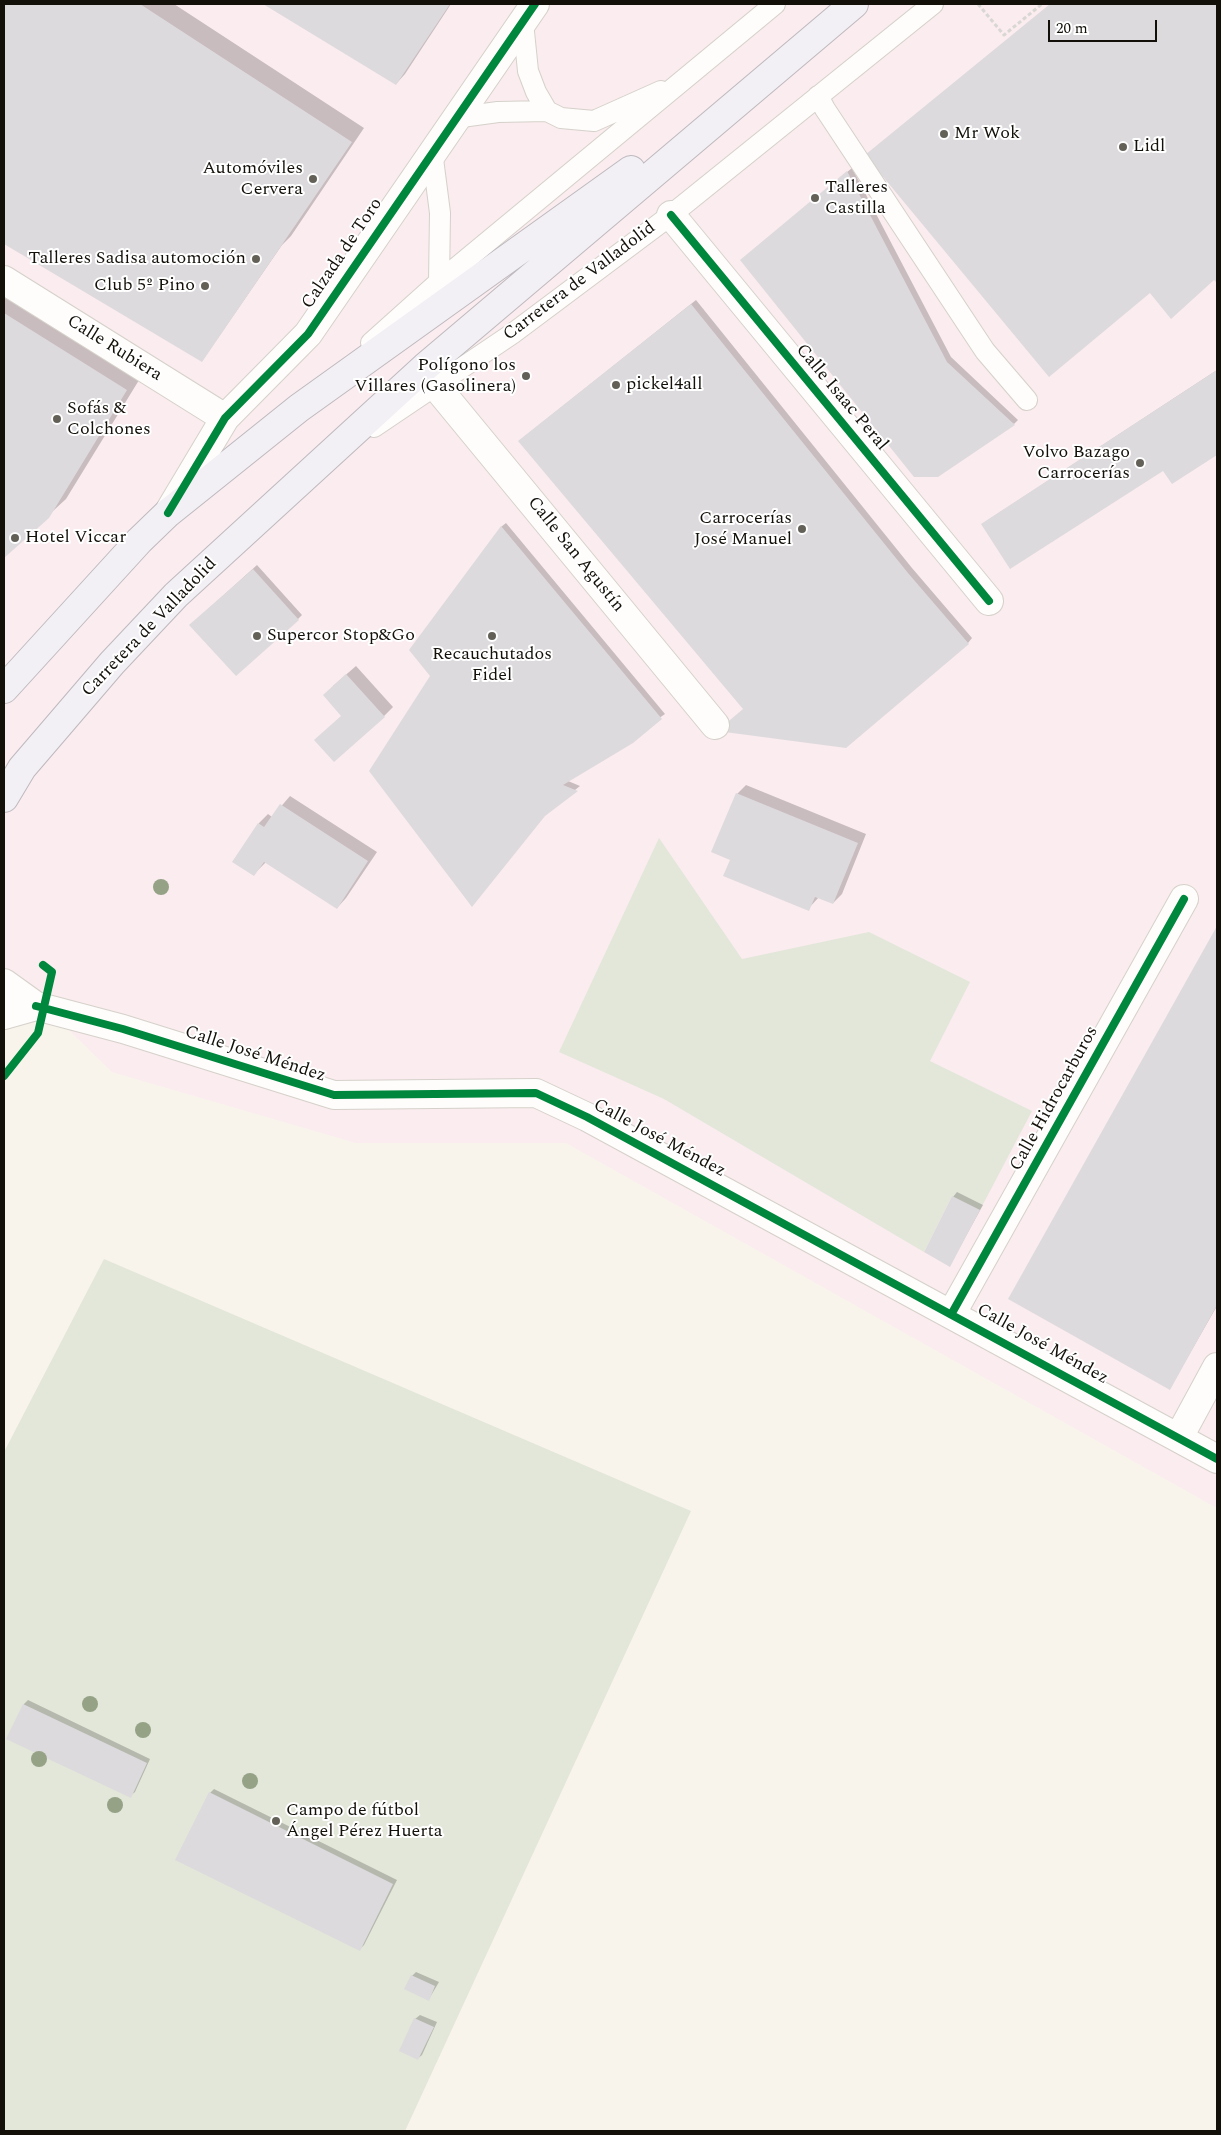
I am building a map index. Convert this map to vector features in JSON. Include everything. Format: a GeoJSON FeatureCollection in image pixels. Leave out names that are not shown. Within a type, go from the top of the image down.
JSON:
{"type":"FeatureCollection","features":[{"type":"Feature","properties":{"kind":"highway","name":"Carretera de Valladolid"},"geometry":{"type":"LineString","coordinates":[[4,798],[22,768],[112,663],[176,594],[432,361],[854,4]]}},
{"type":"Feature","properties":{"kind":"highway","name":"Carretera de Valladolid"},"geometry":{"type":"LineString","coordinates":[[4,689],[139,541],[168,514],[299,408],[795,52]]}},
{"type":"Feature","properties":{"kind":"street","name":"Calzada de Toro"},"geometry":{"type":"LineString","coordinates":[[168,514],[224,418],[308,334],[454,118],[529,13]]}},
{"type":"Feature","properties":{"kind":"street","name":"Calle Isaac Peral"},"geometry":{"type":"LineString","coordinates":[[671,215],[989,601]]}},
{"type":"Feature","properties":{"kind":"street","name":"Calle Rubiera"},"geometry":{"type":"LineString","coordinates":[[4,280],[224,418]]}},
{"type":"Feature","properties":{"kind":"street","name":"Calle San Agustín"},"geometry":{"type":"LineString","coordinates":[[435,385],[715,725]]}},
{"type":"Feature","properties":{"kind":"street","name":"Calle Hidrocarburos"},"geometry":{"type":"LineString","coordinates":[[952,1313],[1184,900]]}},
{"type":"Feature","properties":{"kind":"street","name":"Calle José Méndez"},"geometry":{"type":"LineString","coordinates":[[4,983],[36,1006],[123,1029],[334,1096],[536,1093],[587,1117],[952,1313],[1217,1459]]}},
{"type":"Feature","properties":{"kind":"street"},"geometry":{"type":"LineString","coordinates":[[4,1015],[36,1006]]}},
{"type":"Feature","properties":{"kind":"street"},"geometry":{"type":"LineString","coordinates":[[1178,1437],[1217,1367]]}},
{"type":"Feature","properties":{"kind":"lane","name":"Carretera de Valladolid"},"geometry":{"type":"LineString","coordinates":[[299,408],[439,282],[775,4]]}},
{"type":"Feature","properties":{"kind":"lane","name":"Carretera de Valladolid"},"geometry":{"type":"LineString","coordinates":[[311,471],[512,334],[671,215],[933,4]]}},
{"type":"Feature","properties":{"kind":"lane"},"geometry":{"type":"LineString","coordinates":[[529,13],[528,71],[536,92],[547,110]]}},
{"type":"Feature","properties":{"kind":"lane","name":"Carretera de Valladolid"},"geometry":{"type":"LineString","coordinates":[[454,118],[498,112],[547,110],[561,118],[594,121],[685,80]]}},
{"type":"Feature","properties":{"kind":"lane"},"geometry":{"type":"LineString","coordinates":[[818,96],[985,351],[1027,400]]}},
{"type":"Feature","properties":{"kind":"lane"},"geometry":{"type":"LineString","coordinates":[[432,151],[440,213],[439,282]]}},
{"type":"Feature","properties":{"kind":"path"},"geometry":{"type":"LineString","coordinates":[[978,4],[1004,35],[1042,4]]}},
{"type":"Feature","properties":{"kind":"shaded area"},"geometry":{"type":"Polygon","coordinates":[[[4,4],[1217,4],[1217,1508],[566,1143],[356,1143],[112,1072],[4,967],[4,4]]]}},
{"type":"Feature","properties":{"kind":"shaded area"},"geometry":{"type":"Polygon","coordinates":[[[659,838],[742,959],[869,932],[970,982],[930,1061],[1032,1111],[980,1210],[952,1196],[924,1252],[664,1099],[559,1052],[659,838]]]}},
{"type":"Feature","properties":{"kind":"shaded area","name":"Campo de fútbol Ángel Pérez Huerta"},"geometry":{"type":"Polygon","coordinates":[[[104,1259],[691,1511],[405,2131],[4,2131],[4,1452],[104,1259]]]}},
{"type":"Feature","properties":{"kind":"building"},"geometry":{"type":"Polygon","coordinates":[[[4,4],[140,4],[352,142],[202,362],[4,244],[4,4]]]}},
{"type":"Feature","properties":{"kind":"building"},"geometry":{"type":"Polygon","coordinates":[[[263,4],[450,4],[396,85],[263,4]]]}},
{"type":"Feature","properties":{"kind":"building"},"geometry":{"type":"Polygon","coordinates":[[[1050,4],[1217,4],[1217,283],[1214,280],[1171,319],[1150,293],[1049,377],[865,155],[1050,4]]]}},
{"type":"Feature","properties":{"kind":"building"},"geometry":{"type":"Polygon","coordinates":[[[847,171],[947,362],[1015,425],[938,477],[914,477],[740,260],[847,171]]]}},
{"type":"Feature","properties":{"kind":"building"},"geometry":{"type":"Polygon","coordinates":[[[691,304],[908,573],[969,644],[846,748],[717,731],[743,709],[518,441],[691,304]]]}},
{"type":"Feature","properties":{"kind":"building","name":"Sofás & Colchones"},"geometry":{"type":"Polygon","coordinates":[[[4,313],[127,390],[49,518],[4,558],[4,313]]]}},
{"type":"Feature","properties":{"kind":"building","name":"Volvo Bazago Carrocerías"},"geometry":{"type":"Polygon","coordinates":[[[1217,370],[1217,455],[1172,484],[1163,471],[1010,569],[981,524],[1217,370]]]}},
{"type":"Feature","properties":{"kind":"building"},"geometry":{"type":"Polygon","coordinates":[[[501,526],[662,719],[633,743],[563,785],[578,791],[545,816],[472,907],[369,771],[430,676],[409,650],[501,526]]]}},
{"type":"Feature","properties":{"kind":"building"},"geometry":{"type":"Polygon","coordinates":[[[253,569],[299,620],[236,676],[189,625],[253,569]]]}},
{"type":"Feature","properties":{"kind":"building"},"geometry":{"type":"Polygon","coordinates":[[[346,674],[385,717],[334,762],[314,740],[341,716],[323,695],[346,674]]]}},
{"type":"Feature","properties":{"kind":"building"},"geometry":{"type":"Polygon","coordinates":[[[736,793],[858,843],[833,904],[815,897],[809,911],[723,876],[730,860],[711,852],[736,793]]]}},
{"type":"Feature","properties":{"kind":"building"},"geometry":{"type":"Polygon","coordinates":[[[280,804],[368,861],[337,909],[264,862],[254,876],[232,862],[258,823],[264,827],[280,804]]]}},
{"type":"Feature","properties":{"kind":"building"},"geometry":{"type":"Polygon","coordinates":[[[1217,926],[1217,1305],[1170,1390],[1008,1299],[1217,926]]]}},
{"type":"Feature","properties":{"kind":"building"},"geometry":{"type":"Polygon","coordinates":[[[952,1196],[980,1210],[950,1267],[924,1252],[952,1196]]]}},
{"type":"Feature","properties":{"kind":"building"},"geometry":{"type":"Polygon","coordinates":[[[23,1704],[147,1763],[131,1798],[6,1739],[23,1704]]]}},
{"type":"Feature","properties":{"kind":"building"},"geometry":{"type":"Polygon","coordinates":[[[209,1792],[393,1884],[360,1951],[175,1860],[209,1792]]]}},
{"type":"Feature","properties":{"kind":"building"},"geometry":{"type":"Polygon","coordinates":[[[411,1975],[435,1986],[429,2001],[404,1989],[411,1975]]]}},
{"type":"Feature","properties":{"kind":"building"},"geometry":{"type":"Polygon","coordinates":[[[414,2018],[434,2027],[418,2060],[399,2051],[414,2018]]]}},
{"type":"Feature","properties":{"kind":"cycle path"},"geometry":{"type":"LineString","coordinates":[[168,513],[225,418],[308,334],[535,4]]}},
{"type":"Feature","properties":{"kind":"cycle path"},"geometry":{"type":"LineString","coordinates":[[671,215],[989,601]]}},
{"type":"Feature","properties":{"kind":"cycle path"},"geometry":{"type":"LineString","coordinates":[[952,1313],[1184,899]]}},
{"type":"Feature","properties":{"kind":"cycle path"},"geometry":{"type":"LineString","coordinates":[[4,1076],[38,1033],[52,972],[43,965]]}},
{"type":"Feature","properties":{"kind":"cycle path"},"geometry":{"type":"LineString","coordinates":[[36,1006],[123,1029],[334,1095],[536,1093],[587,1117],[1217,1459]]}},
{"type":"Feature","properties":{"kind":"place","name":"Mr Wok"},"geometry":{"type":"Point","coordinates":[944,134]}},
{"type":"Feature","properties":{"kind":"place","name":"Lidl"},"geometry":{"type":"Point","coordinates":[1123,147]}},
{"type":"Feature","properties":{"kind":"place","name":"Automóviles Cervera"},"geometry":{"type":"Point","coordinates":[313,179]}},
{"type":"Feature","properties":{"kind":"place","name":"Talleres Castilla"},"geometry":{"type":"Point","coordinates":[815,198]}},
{"type":"Feature","properties":{"kind":"place","name":"Talleres Sadisa automoción"},"geometry":{"type":"Point","coordinates":[256,259]}},
{"type":"Feature","properties":{"kind":"place","name":"Club 5º Pino"},"geometry":{"type":"Point","coordinates":[205,286]}},
{"type":"Feature","properties":{"kind":"place","name":"Polígono los Villares (Gasolinera)"},"geometry":{"type":"Point","coordinates":[526,376]}},
{"type":"Feature","properties":{"kind":"place","name":"pickel4all"},"geometry":{"type":"Point","coordinates":[616,385]}},
{"type":"Feature","properties":{"kind":"place","name":"Sofás & Colchones"},"geometry":{"type":"Point","coordinates":[57,419]}},
{"type":"Feature","properties":{"kind":"place","name":"Volvo Bazago Carrocerías"},"geometry":{"type":"Point","coordinates":[1140,463]}},
{"type":"Feature","properties":{"kind":"place","name":"Carrocerías José Manuel"},"geometry":{"type":"Point","coordinates":[802,529]}},
{"type":"Feature","properties":{"kind":"place","name":"Hotel Viccar"},"geometry":{"type":"Point","coordinates":[15,538]}},
{"type":"Feature","properties":{"kind":"place","name":"Supercor Stop&Go"},"geometry":{"type":"Point","coordinates":[257,636]}},
{"type":"Feature","properties":{"kind":"place","name":"Recauchutados Fidel"},"geometry":{"type":"Point","coordinates":[492,636]}},
{"type":"Feature","properties":{"kind":"place","name":"Campo de fútbol Ángel Pérez Huerta"},"geometry":{"type":"Point","coordinates":[276,1821]}}]}
